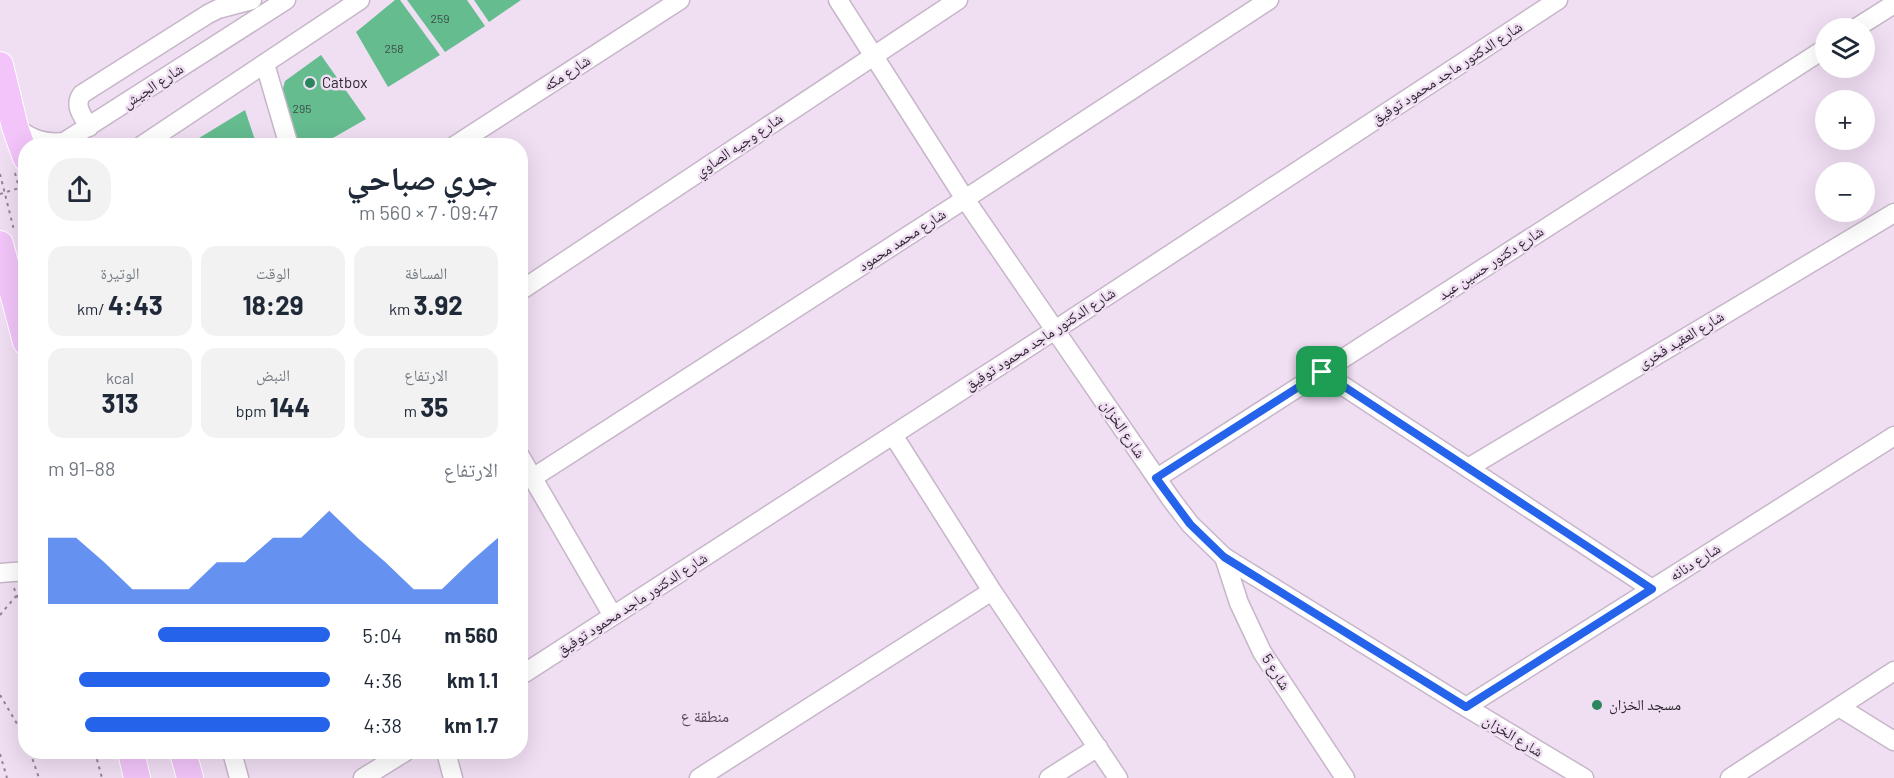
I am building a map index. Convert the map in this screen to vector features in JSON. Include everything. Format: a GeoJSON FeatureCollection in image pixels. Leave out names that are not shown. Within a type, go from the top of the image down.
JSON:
{"type":"FeatureCollection","features":[{"type":"Feature","properties":{"kind":"highway"},"geometry":{"type":"LineString","coordinates":[[0,65],[20,138]]}},
{"type":"Feature","properties":{"kind":"highway"},"geometry":{"type":"LineString","coordinates":[[5,252],[18,308]]}},
{"type":"Feature","properties":{"kind":"highway"},"geometry":{"type":"LineString","coordinates":[[133,759],[137,778]]}},
{"type":"Feature","properties":{"kind":"highway"},"geometry":{"type":"LineString","coordinates":[[185,759],[190,778]]}},
{"type":"Feature","properties":{"kind":"street"},"geometry":{"type":"LineString","coordinates":[[89,127],[78,108],[78,100],[82,94],[208,14],[252,0]]}},
{"type":"Feature","properties":{"kind":"street","name":"شارع الجيش"},"geometry":{"type":"LineString","coordinates":[[72,138],[286,0]]}},
{"type":"Feature","properties":{"kind":"street"},"geometry":{"type":"LineString","coordinates":[[153,138],[360,0]]}},
{"type":"Feature","properties":{"kind":"street","name":"شارع مكه"},"geometry":{"type":"LineString","coordinates":[[465,138],[680,0]]}},
{"type":"Feature","properties":{"kind":"street","name":"شارع الخزان"},"geometry":{"type":"LineString","coordinates":[[838,0],[965,199],[1190,524],[1224,557],[1584,778]]}},
{"type":"Feature","properties":{"kind":"street","name":"شارع وجيه الصاوي"},"geometry":{"type":"LineString","coordinates":[[528,286],[958,0]]}},
{"type":"Feature","properties":{"kind":"street","name":"شارع محمد محمود"},"geometry":{"type":"LineString","coordinates":[[534,477],[1269,0]]}},
{"type":"Feature","properties":{"kind":"street","name":"شارع الدكتور ماجد محمود توفيق"},"geometry":{"type":"LineString","coordinates":[[528,671],[1055,330],[1558,0]]}},
{"type":"Feature","properties":{"kind":"street"},"geometry":{"type":"LineString","coordinates":[[1872,18],[1894,4]]}},
{"type":"Feature","properties":{"kind":"street","name":"شارع دكتور حسين عيد"},"geometry":{"type":"LineString","coordinates":[[1156,478],[1815,55]]}},
{"type":"Feature","properties":{"kind":"street"},"geometry":{"type":"LineString","coordinates":[[266,64],[287,138]]}},
{"type":"Feature","properties":{"kind":"street","name":"شارع العقيد فخرى"},"geometry":{"type":"LineString","coordinates":[[1468,468],[1894,213]]}},
{"type":"Feature","properties":{"kind":"street"},"geometry":{"type":"LineString","coordinates":[[1322,372],[1652,589]]}},
{"type":"Feature","properties":{"kind":"street"},"geometry":{"type":"LineString","coordinates":[[893,435],[992,591],[1118,778]]}},
{"type":"Feature","properties":{"kind":"street","name":"شارع دنانه"},"geometry":{"type":"LineString","coordinates":[[1466,707],[1894,436]]}},
{"type":"Feature","properties":{"kind":"street"},"geometry":{"type":"LineString","coordinates":[[528,468],[613,616]]}},
{"type":"Feature","properties":{"kind":"street","name":"شارع 5"},"geometry":{"type":"LineString","coordinates":[[1224,557],[1239,603],[1258,644],[1345,778]]}},
{"type":"Feature","properties":{"kind":"street"},"geometry":{"type":"LineString","coordinates":[[699,778],[992,591]]}},
{"type":"Feature","properties":{"kind":"street"},"geometry":{"type":"LineString","coordinates":[[1730,778],[1892,675]]}},
{"type":"Feature","properties":{"kind":"street"},"geometry":{"type":"LineString","coordinates":[[1839,707],[1894,741]]}},
{"type":"Feature","properties":{"kind":"street"},"geometry":{"type":"LineString","coordinates":[[1049,778],[1098,747]]}},
{"type":"Feature","properties":{"kind":"street"},"geometry":{"type":"LineString","coordinates":[[234,759],[239,778]]}},
{"type":"Feature","properties":{"kind":"street"},"geometry":{"type":"LineString","coordinates":[[363,778],[394,759]]}},
{"type":"Feature","properties":{"kind":"street"},"geometry":{"type":"LineString","coordinates":[[448,759],[453,778]]}},
{"type":"Feature","properties":{"kind":"path"},"geometry":{"type":"LineString","coordinates":[[0,174],[5,194],[5,252]]}},
{"type":"Feature","properties":{"kind":"path"},"geometry":{"type":"LineString","coordinates":[[0,194],[18,188]]}},
{"type":"Feature","properties":{"kind":"path"},"geometry":{"type":"LineString","coordinates":[[13,575],[18,598]]}},
{"type":"Feature","properties":{"kind":"path"},"geometry":{"type":"LineString","coordinates":[[0,615],[16,596]]}},
{"type":"Feature","properties":{"kind":"path"},"geometry":{"type":"LineString","coordinates":[[0,695],[18,725]]}},
{"type":"Feature","properties":{"kind":"path"},"geometry":{"type":"LineString","coordinates":[[0,754],[7,778]]}},
{"type":"Feature","properties":{"kind":"path"},"geometry":{"type":"LineString","coordinates":[[32,759],[39,778]]}},
{"type":"Feature","properties":{"kind":"path"},"geometry":{"type":"LineString","coordinates":[[97,759],[102,778]]}},
{"type":"Feature","properties":{"kind":"building"},"geometry":{"type":"Polygon","coordinates":[[[395,0],[400,0],[440,55],[388,87],[356,32],[395,0]]]}},
{"type":"Feature","properties":{"kind":"building"},"geometry":{"type":"Polygon","coordinates":[[[407,0],[467,0],[485,26],[445,52],[407,0]]]}},
{"type":"Feature","properties":{"kind":"building"},"geometry":{"type":"Polygon","coordinates":[[[474,0],[521,0],[489,22],[474,0]]]}},
{"type":"Feature","properties":{"kind":"building"},"geometry":{"type":"Polygon","coordinates":[[[321,55],[366,119],[333,138],[289,138],[278,106],[285,81],[321,55]]]}},
{"type":"Feature","properties":{"kind":"building"},"geometry":{"type":"Polygon","coordinates":[[[245,110],[254,138],[199,138],[245,110]]]}},
{"type":"Feature","properties":{"kind":"place","name":"Catbox"},"geometry":{"type":"Point","coordinates":[310,83]}},
{"type":"Feature","properties":{"kind":"place","name":"مسجد الخزان"},"geometry":{"type":"Point","coordinates":[1597,705]}},
{"type":"Feature","properties":{"kind":"district","name":"منطقة ع"},"geometry":{"type":"Point","coordinates":[705,716]}},
{"type":"Feature","properties":{"kind":"route"},"geometry":{"type":"LineString","coordinates":[[1322,372],[1652,589],[1466,707],[1224,557],[1190,524],[1156,478],[1322,372]]}}]}
